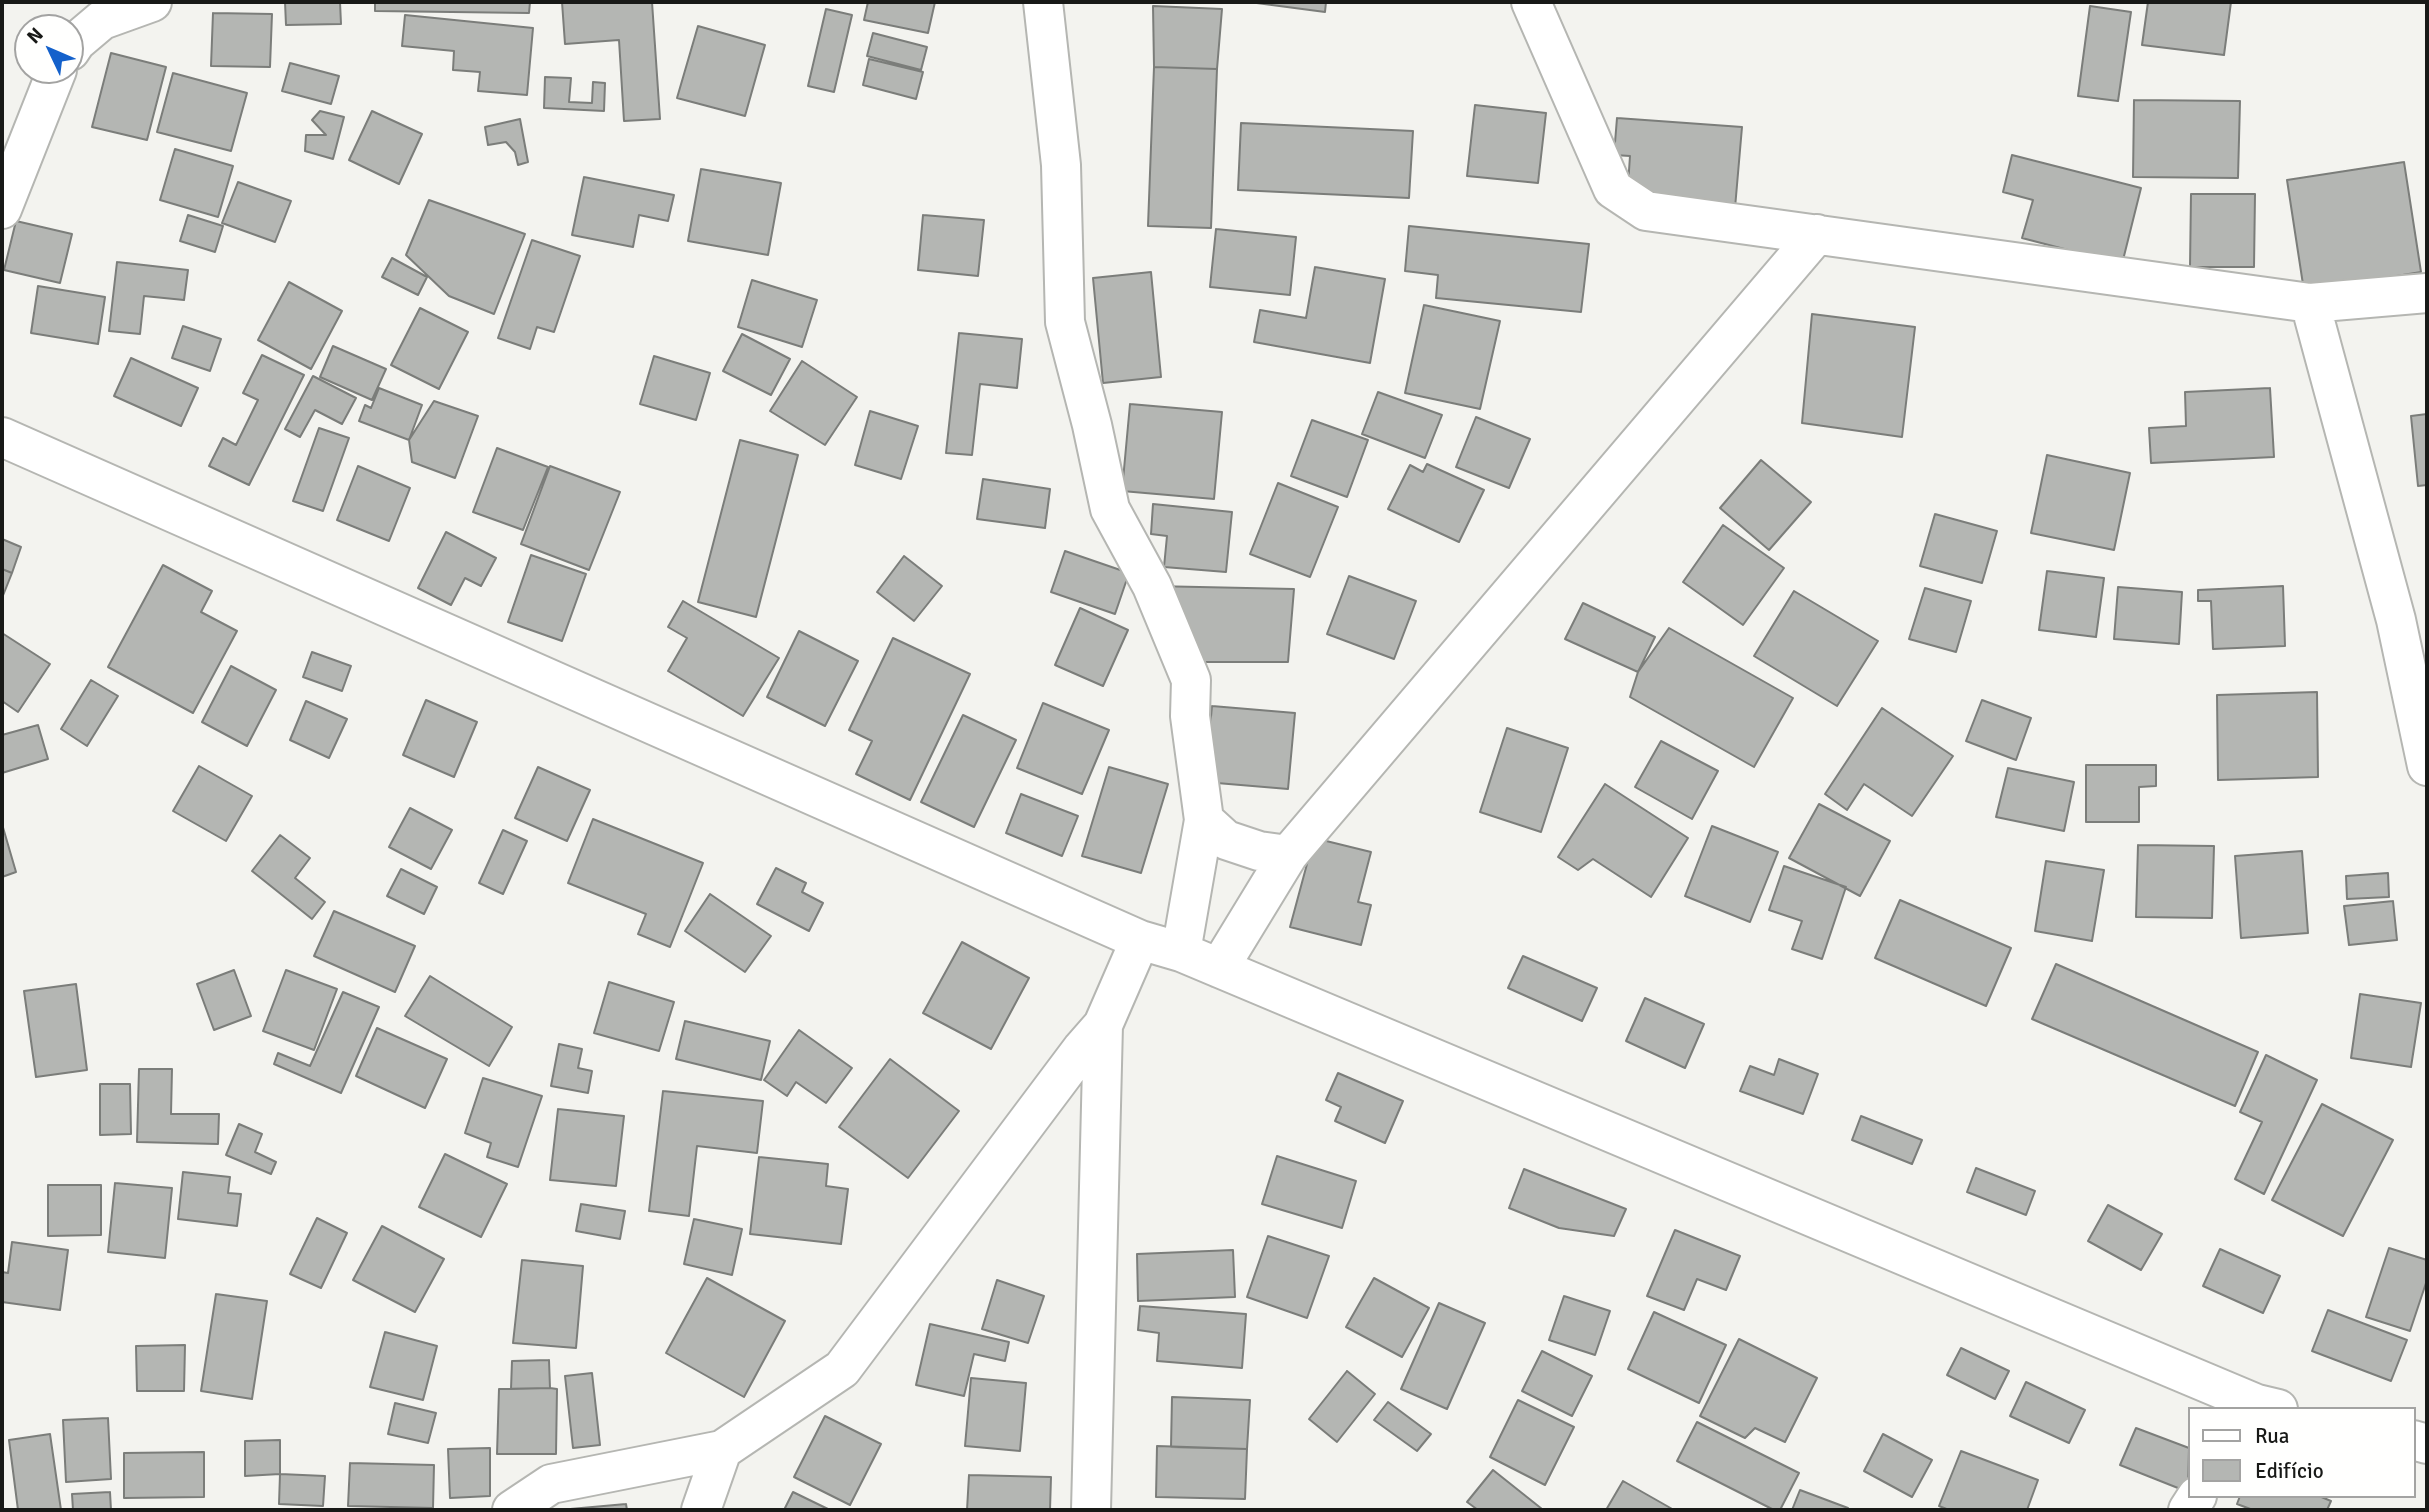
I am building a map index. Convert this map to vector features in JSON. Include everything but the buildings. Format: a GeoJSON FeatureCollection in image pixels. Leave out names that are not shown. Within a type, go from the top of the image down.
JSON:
{"type":"FeatureCollection","features":[{"type":"Feature","properties":{"kind":"street"},"geometry":{"type":"LineString","coordinates":[[84,35],[102,20],[152,2]]}},
{"type":"Feature","properties":{"kind":"street"},"geometry":{"type":"LineString","coordinates":[[1043,2],[1061,165],[1065,322],[1092,425],[1110,509],[1152,586],[1191,680],[1190,716],[1204,820],[1181,952]]}},
{"type":"Feature","properties":{"kind":"street"},"geometry":{"type":"LineString","coordinates":[[1531,2],[1613,189],[1646,211],[2310,303],[2427,293]]}},
{"type":"Feature","properties":{"kind":"street"},"geometry":{"type":"LineString","coordinates":[[2,209],[51,84]]}},
{"type":"Feature","properties":{"kind":"street"},"geometry":{"type":"LineString","coordinates":[[1219,968],[1288,855],[1817,233]]}},
{"type":"Feature","properties":{"kind":"street"},"geometry":{"type":"LineString","coordinates":[[2310,303],[2396,620],[2427,766]]}},
{"type":"Feature","properties":{"kind":"street"},"geometry":{"type":"LineString","coordinates":[[2,437],[1140,940],[1181,952],[2263,1407]]}},
{"type":"Feature","properties":{"kind":"street"},"geometry":{"type":"LineString","coordinates":[[1204,820],[1226,840],[1259,851],[1288,855]]}},
{"type":"Feature","properties":{"kind":"street"},"geometry":{"type":"LineString","coordinates":[[512,1510],[551,1484],[722,1450],[842,1369],[1073,1060],[1103,1025],[1140,940]]}},
{"type":"Feature","properties":{"kind":"street"},"geometry":{"type":"LineString","coordinates":[[1091,1510],[1103,1025]]}},
{"type":"Feature","properties":{"kind":"street"},"geometry":{"type":"LineString","coordinates":[[701,1510],[722,1450]]}}]}
